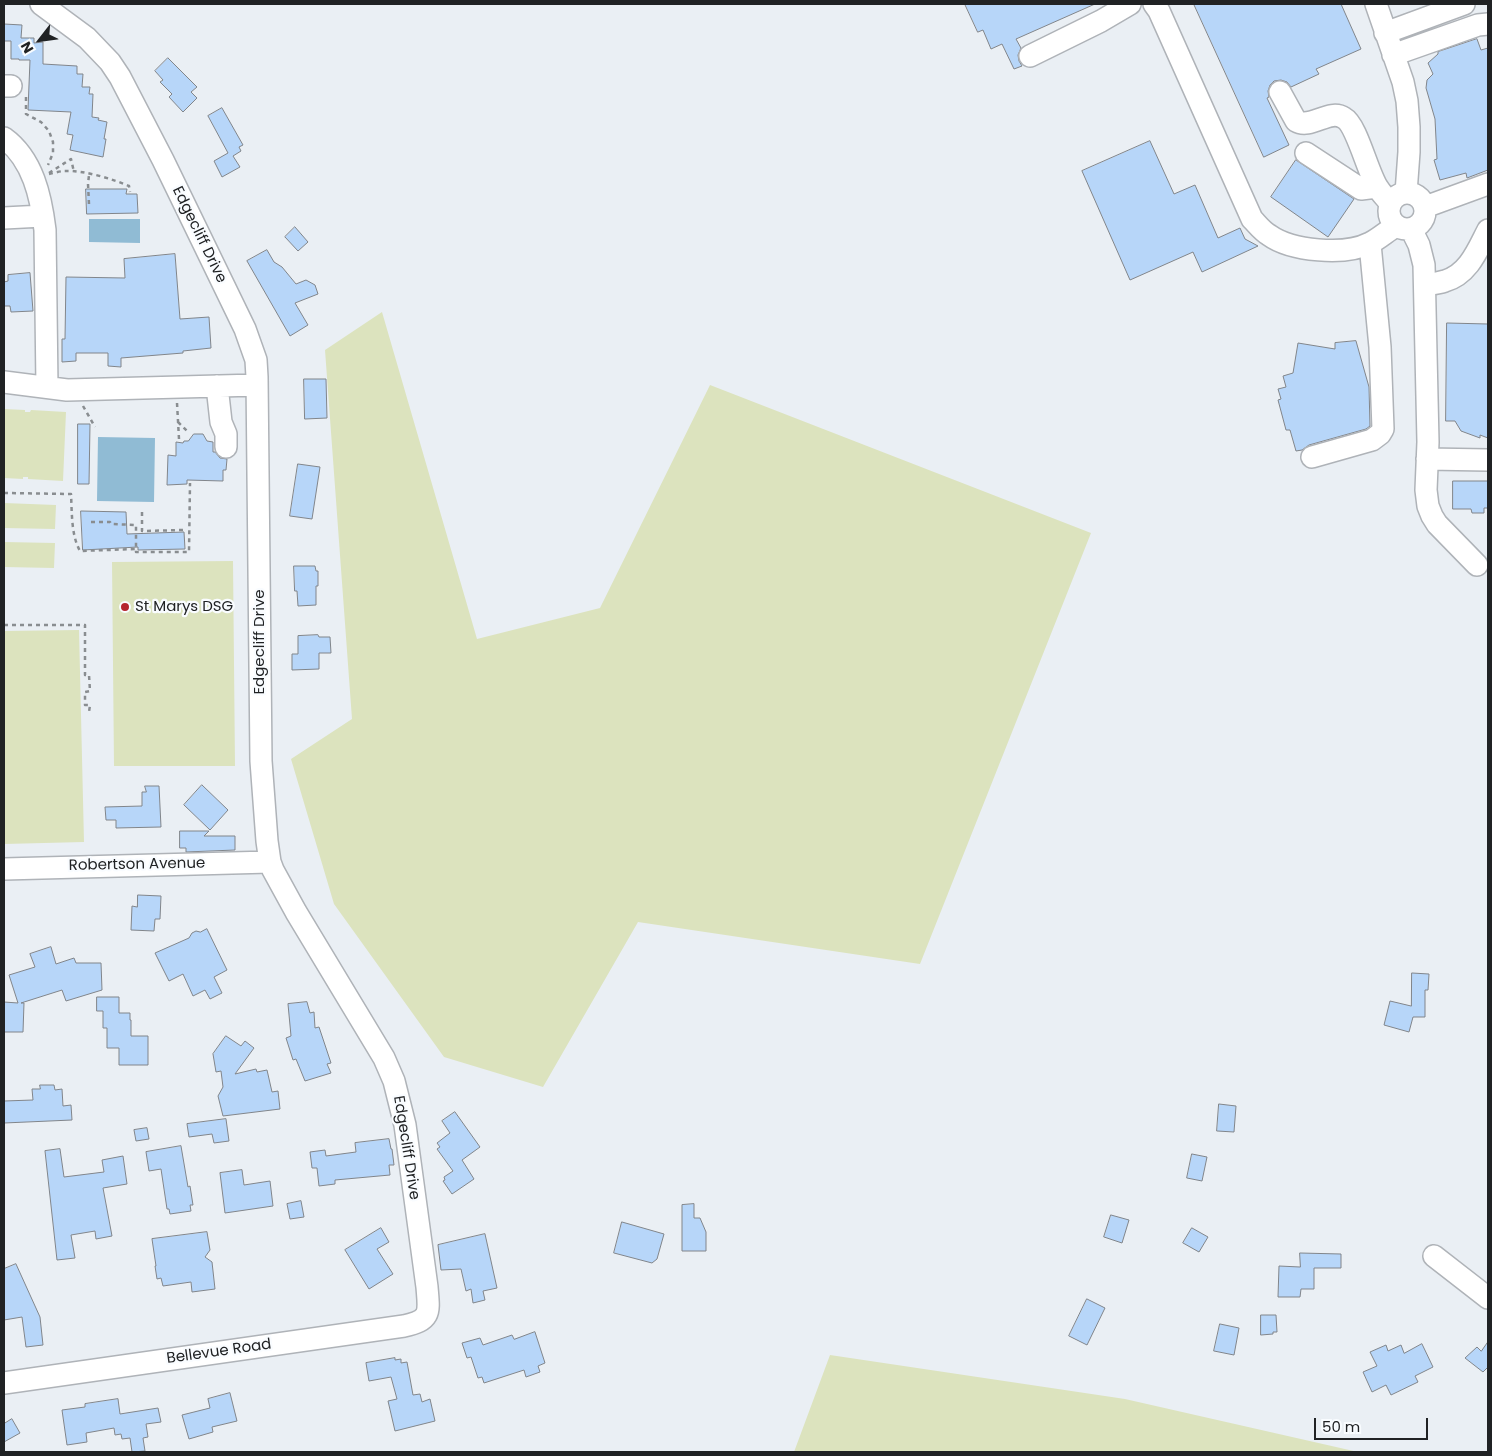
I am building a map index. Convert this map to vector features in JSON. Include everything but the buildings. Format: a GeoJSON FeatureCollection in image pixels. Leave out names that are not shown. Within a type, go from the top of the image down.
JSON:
{"type":"FeatureCollection","features":[{"type":"Feature","properties":{"kind":"street","name":"Edgecliff Drive"},"geometry":{"type":"LineString","coordinates":[[41,4],[87,38],[110,62],[120,77],[163,160],[245,329],[256,360],[260,761],[270,862],[296,912],[384,1058],[394,1082],[401,1103],[405,1125],[427,1287],[428,1311]]}},
{"type":"Feature","properties":{"kind":"street"},"geometry":{"type":"LineString","coordinates":[[1030,56],[1101,21],[1130,4]]}},
{"type":"Feature","properties":{"kind":"street"},"geometry":{"type":"LineString","coordinates":[[1154,4],[1159,11],[1252,219],[1267,235],[1280,242],[1312,250],[1342,250],[1370,244],[1403,227],[1419,225],[1423,220],[1425,207],[1418,196],[1361,189],[1306,153]]}},
{"type":"Feature","properties":{"kind":"street"},"geometry":{"type":"LineString","coordinates":[[1376,4],[1407,101],[1409,144],[1391,194],[1389,215],[1417,240],[1423,260],[1425,285],[1426,490],[1428,506],[1437,524],[1477,565]]}},
{"type":"Feature","properties":{"kind":"street"},"geometry":{"type":"LineString","coordinates":[[1385,33],[1464,4]]}},
{"type":"Feature","properties":{"kind":"street"},"geometry":{"type":"LineString","coordinates":[[1393,55],[1478,25],[1488,24]]}},
{"type":"Feature","properties":{"kind":"street"},"geometry":{"type":"LineString","coordinates":[[1280,92],[1296,121],[1299,123],[1307,123],[1332,115],[1348,121],[1359,143],[1391,194]]}},
{"type":"Feature","properties":{"kind":"street"},"geometry":{"type":"LineString","coordinates":[[4,138],[20,152],[26,161],[33,177],[46,230],[47,387]]}},
{"type":"Feature","properties":{"kind":"street"},"geometry":{"type":"LineString","coordinates":[[1425,207],[1488,184]]}},
{"type":"Feature","properties":{"kind":"street"},"geometry":{"type":"LineString","coordinates":[[4,218],[43,216]]}},
{"type":"Feature","properties":{"kind":"street"},"geometry":{"type":"LineString","coordinates":[[1425,285],[1446,281],[1465,269],[1488,230]]}},
{"type":"Feature","properties":{"kind":"street"},"geometry":{"type":"LineString","coordinates":[[1312,457],[1372,440],[1383,429],[1380,347],[1370,244]]}},
{"type":"Feature","properties":{"kind":"street"},"geometry":{"type":"LineString","coordinates":[[4,382],[67,390],[257,384]]}},
{"type":"Feature","properties":{"kind":"street"},"geometry":{"type":"LineString","coordinates":[[218,386],[221,422],[226,434],[226,447]]}},
{"type":"Feature","properties":{"kind":"street"},"geometry":{"type":"LineString","coordinates":[[1427,459],[1488,460]]}},
{"type":"Feature","properties":{"kind":"street","name":"Robertson Avenue"},"geometry":{"type":"LineString","coordinates":[[4,868],[270,862]]}},
{"type":"Feature","properties":{"kind":"street"},"geometry":{"type":"LineString","coordinates":[[1434,1256],[1488,1298]]}},
{"type":"Feature","properties":{"kind":"street","name":"Bellevue Road"},"geometry":{"type":"LineString","coordinates":[[4,1383],[404,1326],[417,1323],[424,1318],[428,1311]]}},
{"type":"Feature","properties":{"kind":"path"},"geometry":{"type":"LineString","coordinates":[[8,86],[26,87],[26,114],[41,122],[49,132],[53,142],[53,154],[44,176]]}},
{"type":"Feature","properties":{"kind":"path"},"geometry":{"type":"LineString","coordinates":[[44,176],[72,160],[74,172]]}},
{"type":"Feature","properties":{"kind":"path"},"geometry":{"type":"LineString","coordinates":[[44,176],[63,171],[89,174],[114,179],[129,186],[130,192]]}},
{"type":"Feature","properties":{"kind":"path"},"geometry":{"type":"LineString","coordinates":[[89,174],[89,204]]}},
{"type":"Feature","properties":{"kind":"path"},"geometry":{"type":"LineString","coordinates":[[177,387],[179,440]]}},
{"type":"Feature","properties":{"kind":"path"},"geometry":{"type":"LineString","coordinates":[[178,421],[190,433]]}},
{"type":"Feature","properties":{"kind":"path"},"geometry":{"type":"LineString","coordinates":[[91,522],[136,525],[136,552],[189,552],[190,483]]}},
{"type":"Feature","properties":{"kind":"path"},"geometry":{"type":"LineString","coordinates":[[4,493],[71,494],[72,515],[77,545],[80,551],[136,549]]}},
{"type":"Feature","properties":{"kind":"path"},"geometry":{"type":"LineString","coordinates":[[142,512],[142,531]]}},
{"type":"Feature","properties":{"kind":"path"},"geometry":{"type":"LineString","coordinates":[[136,531],[183,530]]}},
{"type":"Feature","properties":{"kind":"path"},"geometry":{"type":"LineString","coordinates":[[4,625],[85,625],[85,675],[89,675],[90,691],[85,692],[85,705],[90,705],[90,712]]}},
{"type":"Feature","properties":{"kind":"green space"},"geometry":{"type":"Polygon","coordinates":[[[382,312],[477,639],[600,608],[710,385],[1091,533],[920,964],[638,922],[543,1087],[444,1057],[334,904],[291,759],[352,719],[325,350],[382,312]]]}},
{"type":"Feature","properties":{"kind":"green space"},"geometry":{"type":"Polygon","coordinates":[[[4,409],[25,410],[25,412],[30,412],[31,410],[66,412],[63,481],[28,479],[28,477],[23,477],[23,479],[4,478],[4,409]]]}},
{"type":"Feature","properties":{"kind":"green space"},"geometry":{"type":"Polygon","coordinates":[[[4,503],[56,505],[55,529],[4,528],[4,503]]]}},
{"type":"Feature","properties":{"kind":"green space"},"geometry":{"type":"Polygon","coordinates":[[[4,542],[55,543],[54,568],[4,567],[4,542]]]}},
{"type":"Feature","properties":{"kind":"green space"},"geometry":{"type":"Polygon","coordinates":[[[233,561],[235,766],[114,766],[112,562],[233,561]]]}},
{"type":"Feature","properties":{"kind":"green space"},"geometry":{"type":"Polygon","coordinates":[[[79,630],[84,842],[4,844],[4,631],[79,630]]]}},
{"type":"Feature","properties":{"kind":"green space"},"geometry":{"type":"Polygon","coordinates":[[[830,1355],[1125,1399],[1358,1452],[794,1452],[830,1355]]]}},
{"type":"Feature","properties":{"kind":"water"},"geometry":{"type":"Polygon","coordinates":[[[89,219],[140,219],[140,243],[89,242],[89,219]]]}},
{"type":"Feature","properties":{"kind":"water"},"geometry":{"type":"Polygon","coordinates":[[[98,437],[155,438],[154,502],[97,501],[98,437]]]}},
{"type":"Feature","properties":{"kind":"place","name":"St Marys DSG"},"geometry":{"type":"Point","coordinates":[125,607]}}]}
